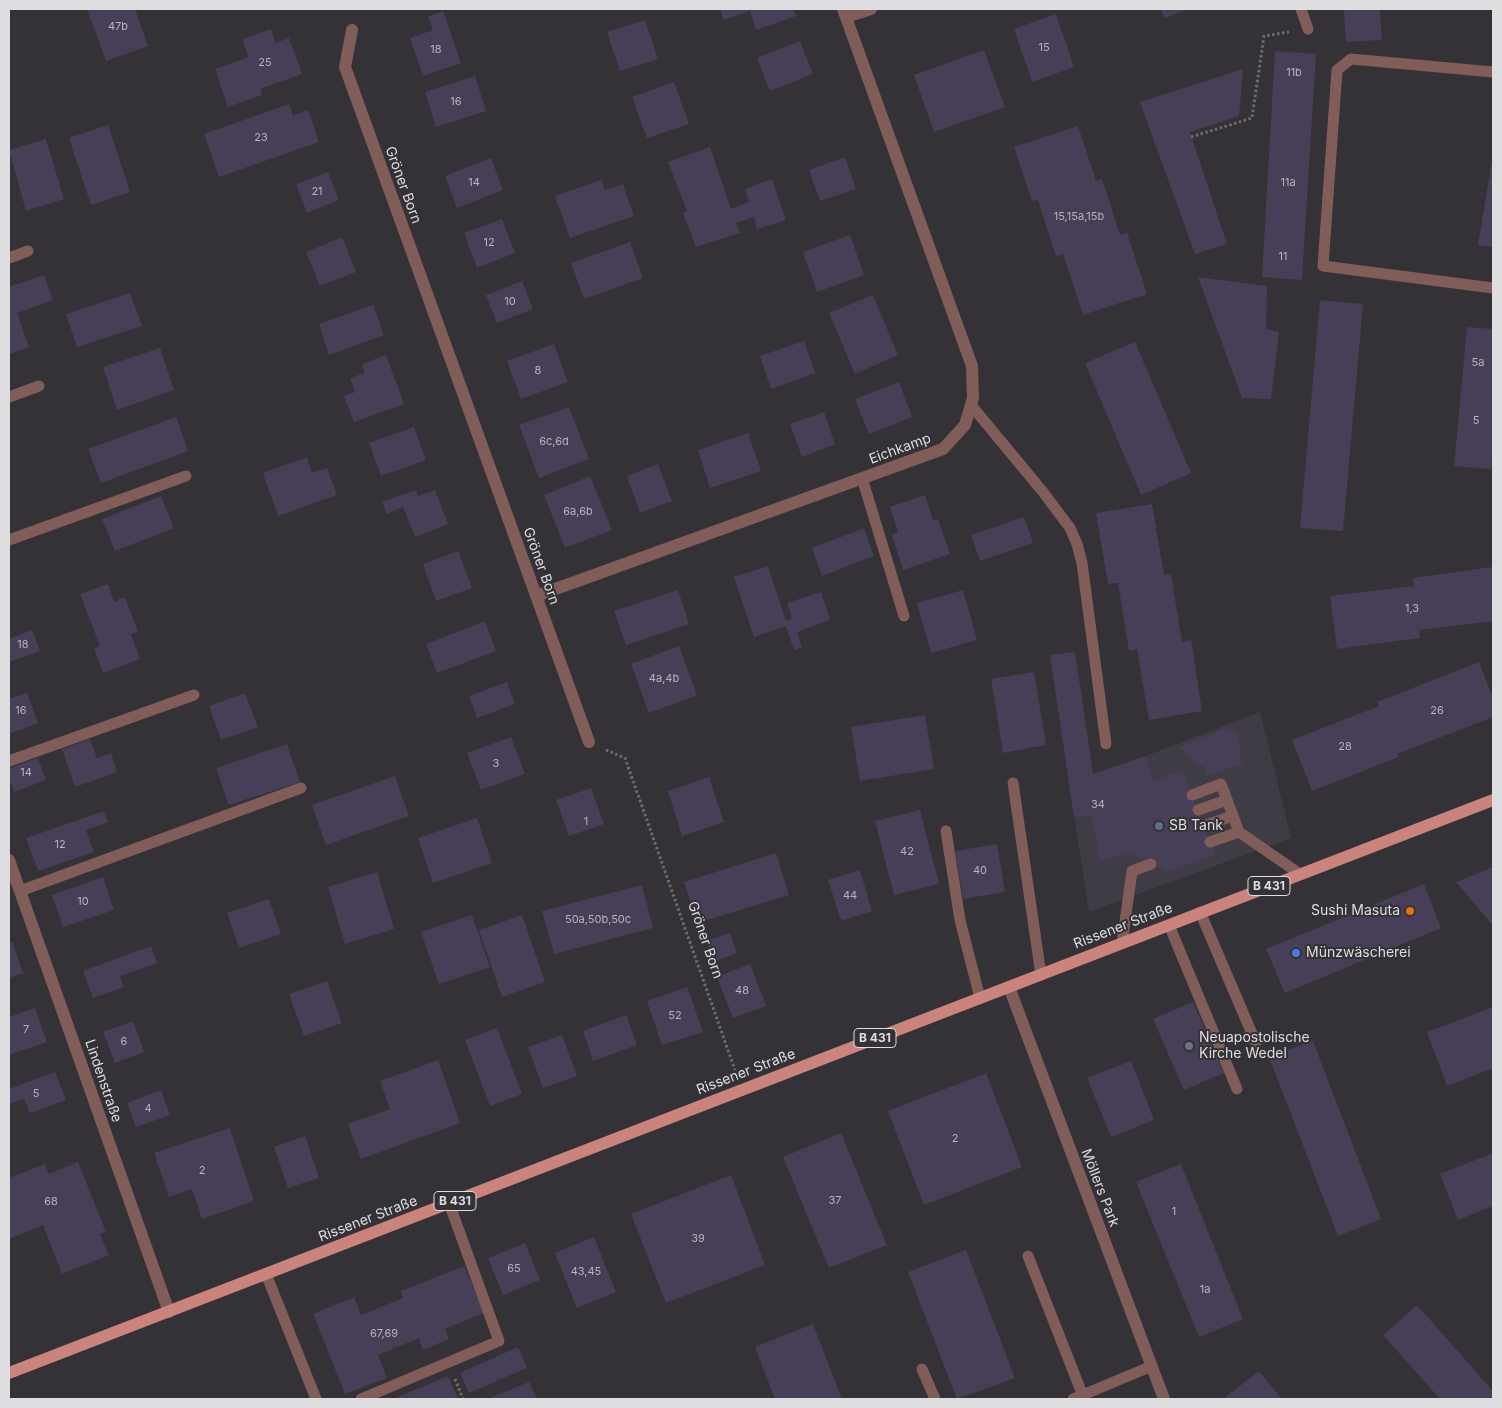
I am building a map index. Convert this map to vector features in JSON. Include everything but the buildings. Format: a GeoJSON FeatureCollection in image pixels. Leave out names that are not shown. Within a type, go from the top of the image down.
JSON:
{"type":"FeatureCollection","features":[{"type":"Feature","properties":{"kind":"main road","name":"Rissener Straße"},"geometry":{"type":"LineString","coordinates":[[9,1373],[1493,800]]}},
{"type":"Feature","properties":{"kind":"street"},"geometry":{"type":"LineString","coordinates":[[844,13],[871,9]]}},
{"type":"Feature","properties":{"kind":"street","name":"Eichkamp"},"geometry":{"type":"LineString","coordinates":[[536,596],[943,449],[965,425],[973,398],[972,366],[844,13]]}},
{"type":"Feature","properties":{"kind":"street","name":"Gröner Born"},"geometry":{"type":"LineString","coordinates":[[352,30],[345,67],[589,742]]}},
{"type":"Feature","properties":{"kind":"street","name":"Lindenstraße"},"geometry":{"type":"LineString","coordinates":[[9,860],[168,1312]]}},
{"type":"Feature","properties":{"kind":"street","name":"Möllers Park"},"geometry":{"type":"LineString","coordinates":[[1009,987],[1164,1399]]}},
{"type":"Feature","properties":{"kind":"lane"},"geometry":{"type":"LineString","coordinates":[[1301,9],[1308,30]]}},
{"type":"Feature","properties":{"kind":"lane"},"geometry":{"type":"LineString","coordinates":[[1493,72],[1352,59],[1337,70],[1323,266],[1493,288]]}},
{"type":"Feature","properties":{"kind":"lane"},"geometry":{"type":"LineString","coordinates":[[9,258],[28,251]]}},
{"type":"Feature","properties":{"kind":"lane"},"geometry":{"type":"LineString","coordinates":[[9,397],[39,386]]}},
{"type":"Feature","properties":{"kind":"lane"},"geometry":{"type":"LineString","coordinates":[[971,406],[1043,492],[1070,528],[1077,544],[1082,563],[1106,744]]}},
{"type":"Feature","properties":{"kind":"lane"},"geometry":{"type":"LineString","coordinates":[[9,540],[186,476]]}},
{"type":"Feature","properties":{"kind":"lane"},"geometry":{"type":"LineString","coordinates":[[862,478],[904,616]]}},
{"type":"Feature","properties":{"kind":"lane"},"geometry":{"type":"LineString","coordinates":[[9,761],[194,695]]}},
{"type":"Feature","properties":{"kind":"lane"},"geometry":{"type":"LineString","coordinates":[[1013,783],[1041,974]]}},
{"type":"Feature","properties":{"kind":"lane"},"geometry":{"type":"LineString","coordinates":[[1192,795],[1221,784],[1239,832],[1300,874]]}},
{"type":"Feature","properties":{"kind":"lane"},"geometry":{"type":"LineString","coordinates":[[20,891],[301,788]]}},
{"type":"Feature","properties":{"kind":"lane"},"geometry":{"type":"LineString","coordinates":[[1198,810],[1227,800]]}},
{"type":"Feature","properties":{"kind":"lane"},"geometry":{"type":"LineString","coordinates":[[1204,826],[1232,816]]}},
{"type":"Feature","properties":{"kind":"lane"},"geometry":{"type":"LineString","coordinates":[[946,831],[960,920],[980,998]]}},
{"type":"Feature","properties":{"kind":"lane"},"geometry":{"type":"LineString","coordinates":[[1210,842],[1239,832]]}},
{"type":"Feature","properties":{"kind":"lane"},"geometry":{"type":"LineString","coordinates":[[1122,943],[1132,870],[1152,864]]}},
{"type":"Feature","properties":{"kind":"lane"},"geometry":{"type":"LineString","coordinates":[[1200,912],[1256,1043]]}},
{"type":"Feature","properties":{"kind":"lane"},"geometry":{"type":"LineString","coordinates":[[1169,925],[1237,1089]]}},
{"type":"Feature","properties":{"kind":"lane"},"geometry":{"type":"LineString","coordinates":[[361,1399],[499,1341],[450,1203]]}},
{"type":"Feature","properties":{"kind":"lane"},"geometry":{"type":"LineString","coordinates":[[1028,1256],[1078,1397],[1152,1366]]}},
{"type":"Feature","properties":{"kind":"lane"},"geometry":{"type":"LineString","coordinates":[[266,1274],[316,1399]]}},
{"type":"Feature","properties":{"kind":"lane"},"geometry":{"type":"LineString","coordinates":[[922,1368],[935,1399]]}},
{"type":"Feature","properties":{"kind":"path"},"geometry":{"type":"LineString","coordinates":[[1191,137],[1252,118],[1264,36],[1308,30]]}},
{"type":"Feature","properties":{"kind":"path","name":"Gröner Born"},"geometry":{"type":"LineString","coordinates":[[589,742],[625,758],[742,1090]]}},
{"type":"Feature","properties":{"kind":"shaded area"},"geometry":{"type":"Polygon","coordinates":[[[1260,712],[1291,838],[1089,912],[1069,782],[1146,756],[1260,712]]]}},
{"type":"Feature","properties":{"kind":"place","name":"SB Tank"},"geometry":{"type":"Point","coordinates":[1159,826]}},
{"type":"Feature","properties":{"kind":"place","name":"Sushi Masuta"},"geometry":{"type":"Point","coordinates":[1410,911]}},
{"type":"Feature","properties":{"kind":"place","name":"Münzwäscherei"},"geometry":{"type":"Point","coordinates":[1296,953]}},
{"type":"Feature","properties":{"kind":"place","name":"Neuapostolische Kirche Wedel"},"geometry":{"type":"Point","coordinates":[1189,1046]}}]}
